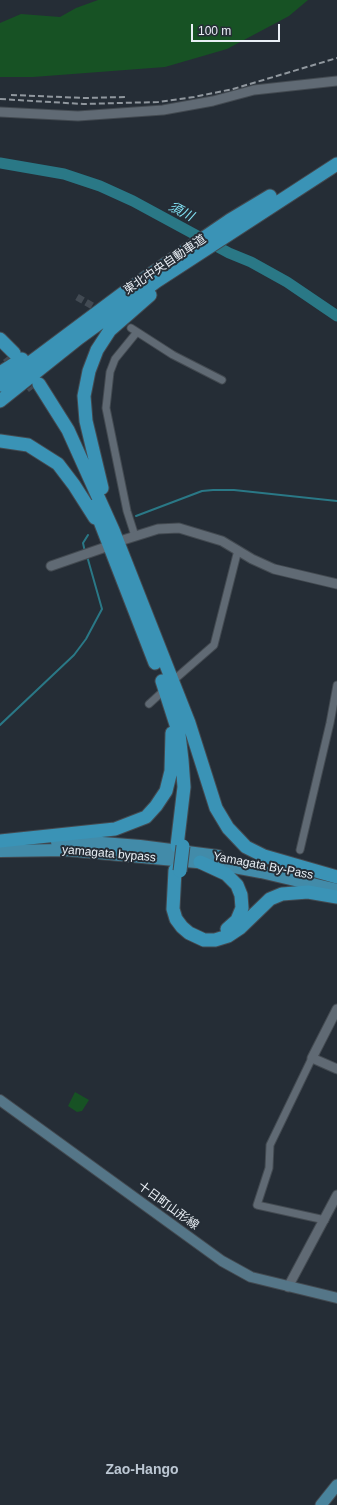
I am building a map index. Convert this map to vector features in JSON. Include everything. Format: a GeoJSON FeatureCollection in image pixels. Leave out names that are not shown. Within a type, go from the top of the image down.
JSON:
{"type":"FeatureCollection","features":[{"type":"Feature","properties":{"kind":"highway","name":"東北中央自動車道"},"geometry":{"type":"LineString","coordinates":[[0,400],[79,338],[172,260],[262,206],[337,155]]}},
{"type":"Feature","properties":{"kind":"highway"},"geometry":{"type":"LineString","coordinates":[[0,373],[34,351],[131,294],[239,226],[262,206],[337,164]]}},
{"type":"Feature","properties":{"kind":"highway","name":"東北中央自動車道"},"geometry":{"type":"LineString","coordinates":[[0,385],[131,294]]}},
{"type":"Feature","properties":{"kind":"highway"},"geometry":{"type":"LineString","coordinates":[[131,294],[97,350],[89,371],[84,396],[86,421],[109,532],[179,734],[184,787],[180,846]]}},
{"type":"Feature","properties":{"kind":"highway"},"geometry":{"type":"LineString","coordinates":[[0,339],[8,352]]}},
{"type":"Feature","properties":{"kind":"highway"},"geometry":{"type":"LineString","coordinates":[[36,386],[77,462],[174,681],[216,808],[228,828],[246,847],[264,856],[337,877]]}},
{"type":"Feature","properties":{"kind":"highway"},"geometry":{"type":"LineString","coordinates":[[0,441],[28,445],[58,464],[109,532]]}},
{"type":"Feature","properties":{"kind":"highway"},"geometry":{"type":"LineString","coordinates":[[174,681],[182,724],[188,773],[173,909],[176,919],[188,933],[204,940],[215,940],[228,936],[240,928],[270,899],[282,894],[308,892],[337,897]]}},
{"type":"Feature","properties":{"kind":"highway"},"geometry":{"type":"LineString","coordinates":[[0,842],[115,830],[146,817],[156,806],[166,791],[171,771],[172,741],[164,694]]}},
{"type":"Feature","properties":{"kind":"highway","name":"yamagata bypass"},"geometry":{"type":"LineString","coordinates":[[0,842],[89,842],[166,849],[262,864],[337,882]]}},
{"type":"Feature","properties":{"kind":"highway","name":"yamagata bypass"},"geometry":{"type":"LineString","coordinates":[[0,851],[67,850],[200,862],[262,872],[337,890]]}},
{"type":"Feature","properties":{"kind":"highway"},"geometry":{"type":"LineString","coordinates":[[177,870],[179,906],[184,916],[191,925],[204,933],[218,933],[230,928],[237,920],[242,908],[241,895],[237,886],[226,874],[200,862]]}},
{"type":"Feature","properties":{"kind":"main road","name":"十日町山形線"},"geometry":{"type":"LineString","coordinates":[[0,1100],[222,1261],[251,1277],[337,1298]]}},
{"type":"Feature","properties":{"kind":"main road"},"geometry":{"type":"LineString","coordinates":[[321,1505],[337,1485]]}},
{"type":"Feature","properties":{"kind":"street"},"geometry":{"type":"LineString","coordinates":[[0,112],[78,116],[147,112],[186,107],[271,87],[337,81]]}},
{"type":"Feature","properties":{"kind":"street"},"geometry":{"type":"LineString","coordinates":[[135,536],[127,511],[106,408],[110,372],[115,359],[134,330],[173,355],[222,380]]}},
{"type":"Feature","properties":{"kind":"street"},"geometry":{"type":"LineString","coordinates":[[123,540],[158,529],[179,528],[222,541],[252,559],[274,569],[337,584]]}},
{"type":"Feature","properties":{"kind":"street"},"geometry":{"type":"LineString","coordinates":[[50,566],[103,548]]}},
{"type":"Feature","properties":{"kind":"street"},"geometry":{"type":"LineString","coordinates":[[174,681],[214,645],[238,550]]}},
{"type":"Feature","properties":{"kind":"street"},"geometry":{"type":"LineString","coordinates":[[300,850],[334,724],[337,686]]}},
{"type":"Feature","properties":{"kind":"street"},"geometry":{"type":"LineString","coordinates":[[149,704],[164,694]]}},
{"type":"Feature","properties":{"kind":"street"},"geometry":{"type":"LineString","coordinates":[[325,1220],[258,1205],[269,1168],[270,1145],[312,1058],[336,1014]]}},
{"type":"Feature","properties":{"kind":"street"},"geometry":{"type":"LineString","coordinates":[[312,1058],[337,1069]]}},
{"type":"Feature","properties":{"kind":"street"},"geometry":{"type":"LineString","coordinates":[[288,1287],[337,1195]]}},
{"type":"Feature","properties":{"kind":"green space"},"geometry":{"type":"Polygon","coordinates":[[[98,0],[308,0],[289,16],[227,49],[165,67],[33,77],[0,77],[0,23],[21,14],[60,17],[76,8],[98,0]]]}},
{"type":"Feature","properties":{"kind":"green space"},"geometry":{"type":"Polygon","coordinates":[[[75,1092],[89,1100],[82,1111],[77,1112],[68,1106],[75,1092]]]}},
{"type":"Feature","properties":{"kind":"waterway","name":"須川"},"geometry":{"type":"LineString","coordinates":[[0,163],[64,174],[100,186],[133,201],[229,253],[251,262],[287,282],[337,316]]}},
{"type":"Feature","properties":{"kind":"waterway"},"geometry":{"type":"LineString","coordinates":[[136,516],[202,491],[213,490],[234,490],[337,501]]}},
{"type":"Feature","properties":{"kind":"waterway"},"geometry":{"type":"LineString","coordinates":[[85,552],[83,543],[88,535]]}},
{"type":"Feature","properties":{"kind":"waterway"},"geometry":{"type":"LineString","coordinates":[[0,725],[74,655],[86,639],[102,609],[87,556]]}},
{"type":"Feature","properties":{"kind":"tunnel"},"geometry":{"type":"LineString","coordinates":[[77,297],[101,311]]}},
{"type":"Feature","properties":{"kind":"tunnel"},"geometry":{"type":"LineString","coordinates":[[8,356],[34,388]]}},
{"type":"Feature","properties":{"kind":"railway"},"geometry":{"type":"LineString","coordinates":[[0,99],[83,104],[158,102],[194,97],[233,89],[337,58]]}},
{"type":"Feature","properties":{"kind":"railway"},"geometry":{"type":"LineString","coordinates":[[11,95],[84,98],[125,97]]}},
{"type":"Feature","properties":{"kind":"district","name":"Zao-Hango"},"geometry":{"type":"Point","coordinates":[142,1470]}}]}
